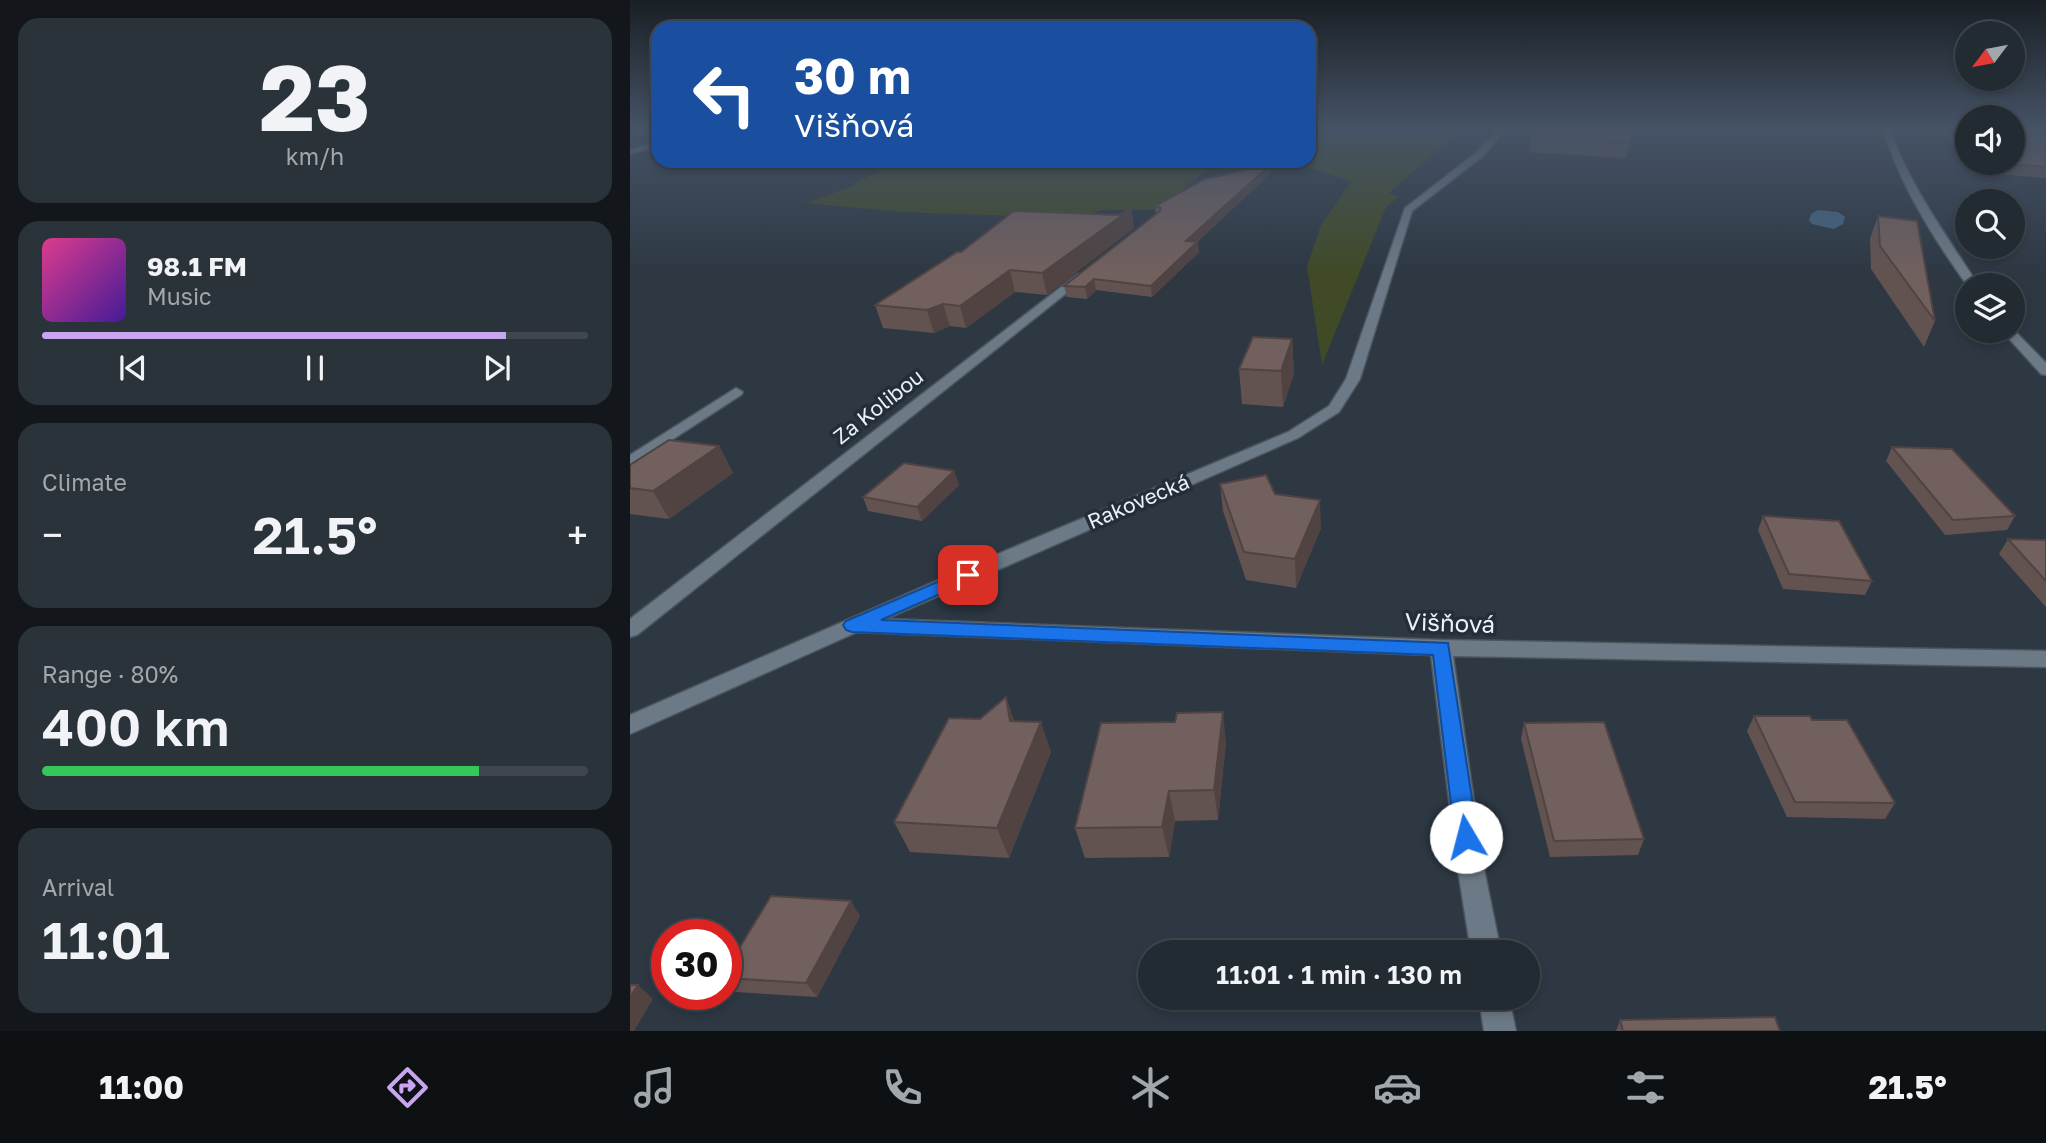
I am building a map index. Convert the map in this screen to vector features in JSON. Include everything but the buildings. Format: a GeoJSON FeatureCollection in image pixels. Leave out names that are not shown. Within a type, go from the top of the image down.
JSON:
{"type":"FeatureCollection","features":[{"type":"Feature","properties":{"kind":"street","name":"Rakovecká"},"geometry":{"type":"LineString","coordinates":[[630,725],[852,625],[1293,435],[1334,409],[1353,379],[1408,210],[1450,177]]}},
{"type":"Feature","properties":{"kind":"street"},"geometry":{"type":"LineString","coordinates":[[1909,177],[1947,247],[1965,273]]}},
{"type":"Feature","properties":{"kind":"street","name":"Za Kolibou"},"geometry":{"type":"LineString","coordinates":[[630,630],[1090,269]]}},
{"type":"Feature","properties":{"kind":"street"},"geometry":{"type":"LineString","coordinates":[[2019,343],[2046,371]]}},
{"type":"Feature","properties":{"kind":"street"},"geometry":{"type":"LineString","coordinates":[[630,463],[736,392]]}},
{"type":"Feature","properties":{"kind":"street","name":"Višňová"},"geometry":{"type":"LineString","coordinates":[[852,625],[1441,648],[2046,659]]}},
{"type":"Feature","properties":{"kind":"street"},"geometry":{"type":"LineString","coordinates":[[1441,648],[1470,864],[1484,940]]}},
{"type":"Feature","properties":{"kind":"street"},"geometry":{"type":"LineString","coordinates":[[1496,1010],[1500,1031]]}},
{"type":"Feature","properties":{"kind":"green space"},"geometry":{"type":"Polygon","coordinates":[[[867,177],[1198,177],[1156,210],[1103,210],[1076,218],[902,212],[806,203],[854,186],[856,182],[867,177]]]}},
{"type":"Feature","properties":{"kind":"green space"},"geometry":{"type":"Polygon","coordinates":[[[1338,177],[1407,177],[1389,193],[1399,197],[1386,207],[1322,365],[1307,267],[1321,225],[1353,182],[1338,177]]]}},
{"type":"Feature","properties":{"kind":"water"},"geometry":{"type":"Polygon","coordinates":[[[1818,210],[1838,212],[1845,217],[1843,224],[1834,229],[1812,224],[1809,220],[1811,214],[1818,210]]]}},
{"type":"Feature","properties":{"kind":"route"},"geometry":{"type":"LineString","coordinates":[[968,575],[852,625],[1441,648],[1466,837]]}}]}
